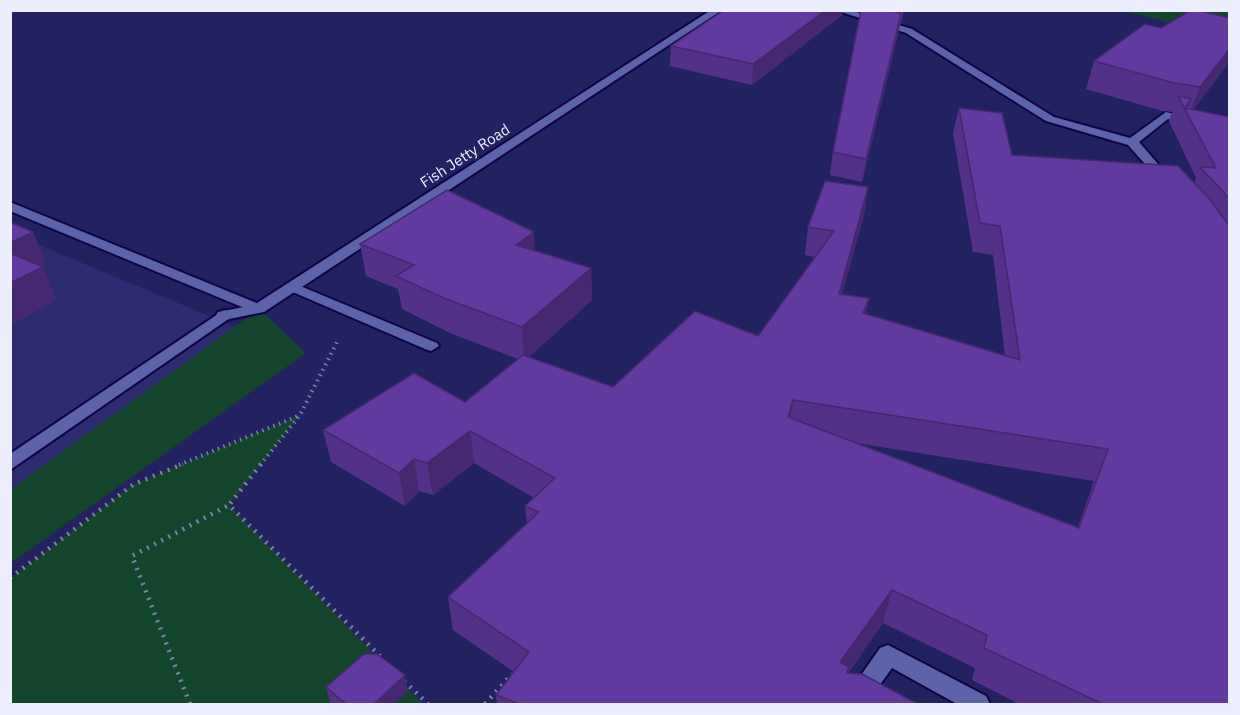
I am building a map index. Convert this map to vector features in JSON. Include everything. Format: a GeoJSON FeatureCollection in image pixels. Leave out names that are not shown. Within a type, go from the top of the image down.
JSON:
{"type":"FeatureCollection","features":[{"type":"Feature","properties":{"kind":"street","name":"Fish Jetty Road"},"geometry":{"type":"LineString","coordinates":[[10,464],[224,315],[259,309],[718,10]]}},
{"type":"Feature","properties":{"kind":"street"},"geometry":{"type":"LineString","coordinates":[[839,10],[909,30],[1050,119],[1132,142],[1171,186]]}},
{"type":"Feature","properties":{"kind":"street"},"geometry":{"type":"LineString","coordinates":[[1132,142],[1166,115],[1230,131]]}},
{"type":"Feature","properties":{"kind":"street"},"geometry":{"type":"LineString","coordinates":[[10,206],[259,309]]}},
{"type":"Feature","properties":{"kind":"street"},"geometry":{"type":"LineString","coordinates":[[293,287],[431,346]]}},
{"type":"Feature","properties":{"kind":"street"},"geometry":{"type":"LineString","coordinates":[[853,705],[888,655],[978,705]]}},
{"type":"Feature","properties":{"kind":"path"},"geometry":{"type":"LineString","coordinates":[[190,705],[132,556],[229,505],[300,415],[352,312]]}},
{"type":"Feature","properties":{"kind":"path"},"geometry":{"type":"LineString","coordinates":[[10,578],[134,484],[300,415]]}},
{"type":"Feature","properties":{"kind":"path"},"geometry":{"type":"LineString","coordinates":[[229,505],[387,663]]}},
{"type":"Feature","properties":{"kind":"path"},"geometry":{"type":"LineString","coordinates":[[485,705],[516,670]]}},
{"type":"Feature","properties":{"kind":"path"},"geometry":{"type":"LineString","coordinates":[[395,672],[428,705]]}},
{"type":"Feature","properties":{"kind":"shaded area"},"geometry":{"type":"Polygon","coordinates":[[[10,233],[250,333],[10,553],[10,233]]]}},
{"type":"Feature","properties":{"kind":"green space"},"geometry":{"type":"Polygon","coordinates":[[[1123,11],[1229,11],[1229,37],[1123,11]]]}},
{"type":"Feature","properties":{"kind":"green space"},"geometry":{"type":"Polygon","coordinates":[[[259,309],[306,353],[11,563],[11,489],[259,309]]]}},
{"type":"Feature","properties":{"kind":"green space"},"geometry":{"type":"Polygon","coordinates":[[[300,415],[229,505],[423,704],[11,704],[11,578],[134,484],[300,415]]]}},
{"type":"Feature","properties":{"kind":"building"},"geometry":{"type":"Polygon","coordinates":[[[724,10],[826,10],[753,64],[671,46],[724,10]]]}},
{"type":"Feature","properties":{"kind":"building"},"geometry":{"type":"Polygon","coordinates":[[[861,10],[891,10],[901,14],[866,159],[833,152],[861,10]]]}},
{"type":"Feature","properties":{"kind":"building"},"geometry":{"type":"Polygon","coordinates":[[[1191,10],[1230,18],[1230,48],[1200,87],[1174,83],[1094,61],[1145,24],[1161,28],[1191,10]]]}},
{"type":"Feature","properties":{"kind":"building"},"geometry":{"type":"Polygon","coordinates":[[[1178,96],[1191,99],[1185,108],[1230,117],[1230,200],[1200,167],[1216,168],[1178,96]]]}},
{"type":"Feature","properties":{"kind":"building"},"geometry":{"type":"Polygon","coordinates":[[[959,108],[1002,113],[1012,155],[1178,166],[1208,197],[1230,227],[1230,705],[1105,705],[984,648],[987,635],[892,590],[840,662],[849,667],[847,673],[862,674],[920,705],[522,705],[496,695],[529,652],[448,597],[539,512],[525,506],[555,478],[470,431],[427,463],[414,459],[399,473],[323,430],[414,373],[465,402],[523,355],[613,387],[695,311],[758,336],[834,231],[808,227],[825,181],[868,187],[839,294],[869,298],[863,313],[1020,360],[1000,226],[980,223],[959,108]],[[793,400],[788,417],[1079,528],[1108,449],[793,400]]]}},
{"type":"Feature","properties":{"kind":"building"},"geometry":{"type":"Polygon","coordinates":[[[447,190],[534,232],[516,245],[591,268],[522,327],[446,299],[396,276],[414,265],[360,244],[447,190]]]}},
{"type":"Feature","properties":{"kind":"building"},"geometry":{"type":"Polygon","coordinates":[[[10,222],[33,232],[10,243],[10,222]]]}},
{"type":"Feature","properties":{"kind":"building"},"geometry":{"type":"Polygon","coordinates":[[[10,253],[43,267],[10,283],[10,253]]]}},
{"type":"Feature","properties":{"kind":"building"},"geometry":{"type":"Polygon","coordinates":[[[364,654],[377,654],[405,675],[373,705],[347,705],[326,687],[364,654]]]}}]}
